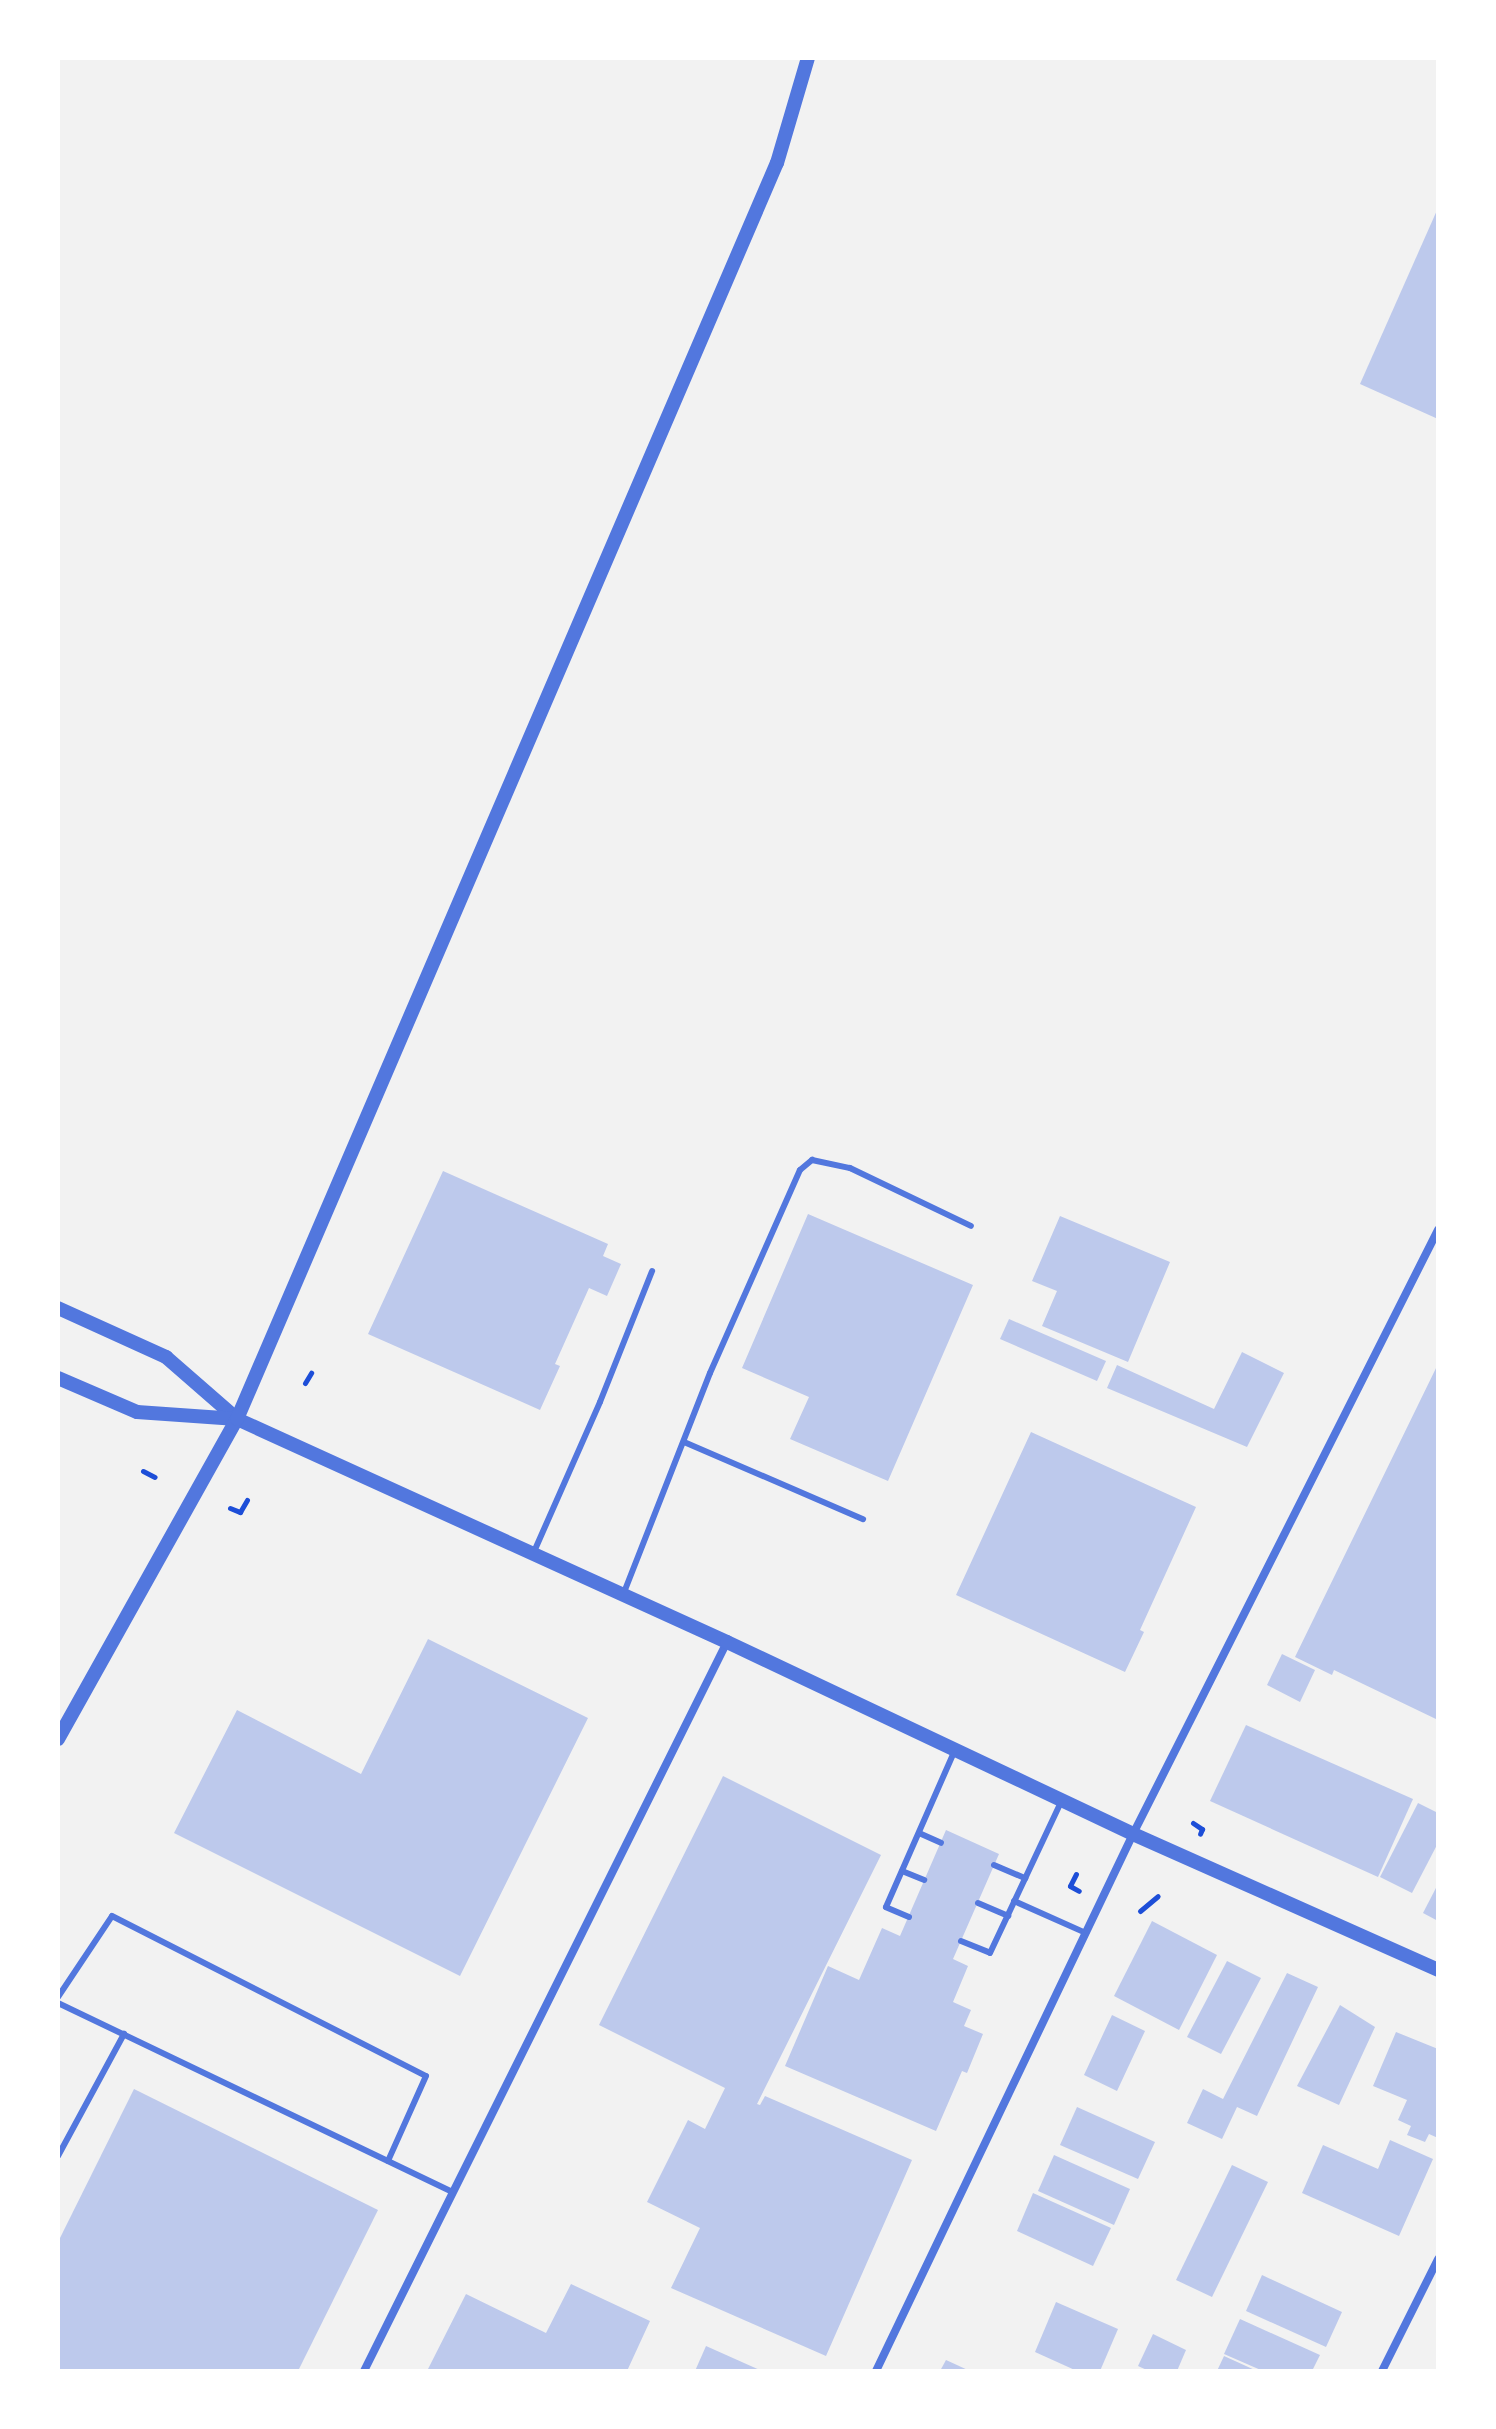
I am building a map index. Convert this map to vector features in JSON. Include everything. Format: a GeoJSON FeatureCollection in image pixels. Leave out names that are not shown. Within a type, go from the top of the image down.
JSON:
{"type":"FeatureCollection","features":[{"type":"Feature","properties":{"kind":"street"},"geometry":{"type":"LineString","coordinates":[[58,1739],[237,1419],[777,163],[808,58]]}},
{"type":"Feature","properties":{"kind":"street"},"geometry":{"type":"LineString","coordinates":[[876,2371],[1133,1834],[1438,1230]]}},
{"type":"Feature","properties":{"kind":"street"},"geometry":{"type":"LineString","coordinates":[[58,1308],[166,1357],[237,1419],[727,1642],[1133,1834],[1438,1970]]}},
{"type":"Feature","properties":{"kind":"street"},"geometry":{"type":"LineString","coordinates":[[58,1378],[137,1412],[237,1419]]}},
{"type":"Feature","properties":{"kind":"street"},"geometry":{"type":"LineString","coordinates":[[364,2371],[727,1642]]}},
{"type":"Feature","properties":{"kind":"street"},"geometry":{"type":"LineString","coordinates":[[1382,2371],[1438,2259]]}},
{"type":"Feature","properties":{"kind":"lane"},"geometry":{"type":"LineString","coordinates":[[623,1595],[778,1215],[800,1170],[812,1160],[850,1168],[971,1226]]}},
{"type":"Feature","properties":{"kind":"lane"},"geometry":{"type":"LineString","coordinates":[[533,1554],[600,1402],[652,1271]]}},
{"type":"Feature","properties":{"kind":"lane"},"geometry":{"type":"LineString","coordinates":[[684,1442],[863,1519]]}},
{"type":"Feature","properties":{"kind":"lane"},"geometry":{"type":"LineString","coordinates":[[909,1917],[886,1907],[955,1750]]}},
{"type":"Feature","properties":{"kind":"lane"},"geometry":{"type":"LineString","coordinates":[[961,1941],[990,1953],[1062,1800]]}},
{"type":"Feature","properties":{"kind":"lane"},"geometry":{"type":"LineString","coordinates":[[919,1833],[941,1843]]}},
{"type":"Feature","properties":{"kind":"lane"},"geometry":{"type":"LineString","coordinates":[[994,1865],[1025,1878]]}},
{"type":"Feature","properties":{"kind":"lane"},"geometry":{"type":"LineString","coordinates":[[902,1871],[924,1880]]}},
{"type":"Feature","properties":{"kind":"lane"},"geometry":{"type":"LineString","coordinates":[[1014,1901],[1086,1933]]}},
{"type":"Feature","properties":{"kind":"lane"},"geometry":{"type":"LineString","coordinates":[[978,1903],[1008,1916]]}},
{"type":"Feature","properties":{"kind":"lane"},"geometry":{"type":"LineString","coordinates":[[388,2161],[426,2076],[112,1916],[58,2000],[124,2034],[388,2161],[453,2192]]}},
{"type":"Feature","properties":{"kind":"lane"},"geometry":{"type":"LineString","coordinates":[[58,2156],[124,2034]]}},
{"type":"Feature","properties":{"kind":"path"},"geometry":{"type":"LineString","coordinates":[[305,1383],[311,1373]]}},
{"type":"Feature","properties":{"kind":"path"},"geometry":{"type":"LineString","coordinates":[[143,1471],[155,1477]]}},
{"type":"Feature","properties":{"kind":"path"},"geometry":{"type":"LineString","coordinates":[[230,1508],[240,1512],[247,1500]]}},
{"type":"Feature","properties":{"kind":"path"},"geometry":{"type":"LineString","coordinates":[[1076,1874],[1070,1886],[1082,1893]]}},
{"type":"Feature","properties":{"kind":"path"},"geometry":{"type":"LineString","coordinates":[[1140,1911],[1158,1896]]}},
{"type":"Feature","properties":{"kind":"building"},"geometry":{"type":"Polygon","coordinates":[[[1438,208],[1438,419],[1360,384],[1438,208]]]}},
{"type":"Feature","properties":{"kind":"building"},"geometry":{"type":"Polygon","coordinates":[[[443,1171],[608,1244],[603,1256],[621,1264],[607,1296],[589,1288],[555,1364],[560,1366],[540,1410],[368,1334],[443,1171]]]}},
{"type":"Feature","properties":{"kind":"building"},"geometry":{"type":"Polygon","coordinates":[[[808,1214],[973,1285],[888,1481],[790,1439],[809,1397],[742,1368],[808,1214]]]}},
{"type":"Feature","properties":{"kind":"building"},"geometry":{"type":"Polygon","coordinates":[[[1060,1216],[1170,1262],[1128,1362],[1042,1326],[1057,1291],[1032,1281],[1060,1216]]]}},
{"type":"Feature","properties":{"kind":"building"},"geometry":{"type":"Polygon","coordinates":[[[1009,1319],[1106,1361],[1097,1381],[1000,1339],[1009,1319]]]}},
{"type":"Feature","properties":{"kind":"building"},"geometry":{"type":"Polygon","coordinates":[[[1242,1352],[1284,1373],[1247,1447],[1107,1388],[1117,1365],[1214,1409],[1242,1352]]]}},
{"type":"Feature","properties":{"kind":"building"},"geometry":{"type":"Polygon","coordinates":[[[1438,1364],[1438,1720],[1334,1670],[1332,1675],[1295,1657],[1438,1364]]]}},
{"type":"Feature","properties":{"kind":"building"},"geometry":{"type":"Polygon","coordinates":[[[1031,1432],[1196,1507],[1140,1630],[1144,1632],[1125,1672],[956,1595],[1031,1432]]]}},
{"type":"Feature","properties":{"kind":"building"},"geometry":{"type":"Polygon","coordinates":[[[428,1639],[588,1718],[460,1976],[174,1833],[237,1710],[361,1774],[428,1639]]]}},
{"type":"Feature","properties":{"kind":"building"},"geometry":{"type":"Polygon","coordinates":[[[1282,1654],[1315,1670],[1300,1702],[1267,1685],[1282,1654]]]}},
{"type":"Feature","properties":{"kind":"building"},"geometry":{"type":"Polygon","coordinates":[[[1246,1725],[1413,1799],[1378,1877],[1210,1801],[1246,1725]]]}},
{"type":"Feature","properties":{"kind":"building"},"geometry":{"type":"Polygon","coordinates":[[[723,1776],[881,1855],[757,2104],[760,2105],[765,2096],[912,2160],[826,2356],[671,2288],[700,2228],[647,2202],[688,2120],[705,2129],[725,2088],[599,2025],[723,1776]]]}},
{"type":"Feature","properties":{"kind":"building"},"geometry":{"type":"Polygon","coordinates":[[[1418,1803],[1438,1813],[1438,1843],[1412,1893],[1380,1877],[1418,1803]]]}},
{"type":"Feature","properties":{"kind":"building"},"geometry":{"type":"Polygon","coordinates":[[[946,1830],[999,1854],[953,1959],[968,1966],[953,2002],[971,2010],[964,2026],[983,2034],[967,2073],[962,2071],[936,2131],[785,2066],[828,1966],[859,1980],[882,1928],[900,1936],[946,1830]]]}},
{"type":"Feature","properties":{"kind":"building"},"geometry":{"type":"Polygon","coordinates":[[[1438,1884],[1438,1921],[1423,1913],[1438,1884]]]}},
{"type":"Feature","properties":{"kind":"building"},"geometry":{"type":"Polygon","coordinates":[[[1152,1921],[1217,1955],[1179,2030],[1114,1996],[1152,1921]]]}},
{"type":"Feature","properties":{"kind":"building"},"geometry":{"type":"Polygon","coordinates":[[[1227,1961],[1261,1978],[1221,2054],[1187,2037],[1227,1961]]]}},
{"type":"Feature","properties":{"kind":"building"},"geometry":{"type":"Polygon","coordinates":[[[1287,1973],[1318,1987],[1257,2116],[1237,2107],[1222,2139],[1187,2123],[1203,2089],[1223,2099],[1287,1973]]]}},
{"type":"Feature","properties":{"kind":"building"},"geometry":{"type":"Polygon","coordinates":[[[1340,2005],[1375,2027],[1339,2105],[1297,2086],[1340,2005]]]}},
{"type":"Feature","properties":{"kind":"building"},"geometry":{"type":"Polygon","coordinates":[[[1112,2015],[1145,2031],[1117,2091],[1084,2075],[1112,2015]]]}},
{"type":"Feature","properties":{"kind":"building"},"geometry":{"type":"Polygon","coordinates":[[[1396,2032],[1438,2049],[1438,2138],[1429,2134],[1425,2142],[1407,2135],[1411,2126],[1398,2120],[1407,2100],[1373,2086],[1396,2032]]]}},
{"type":"Feature","properties":{"kind":"building"},"geometry":{"type":"Polygon","coordinates":[[[134,2089],[378,2210],[298,2371],[58,2371],[58,2242],[134,2089]]]}},
{"type":"Feature","properties":{"kind":"building"},"geometry":{"type":"Polygon","coordinates":[[[1077,2107],[1155,2142],[1138,2179],[1060,2145],[1077,2107]]]}},
{"type":"Feature","properties":{"kind":"building"},"geometry":{"type":"Polygon","coordinates":[[[1390,2140],[1433,2159],[1399,2236],[1302,2193],[1323,2145],[1378,2169],[1390,2140]]]}},
{"type":"Feature","properties":{"kind":"building"},"geometry":{"type":"Polygon","coordinates":[[[1054,2155],[1130,2189],[1114,2225],[1038,2191],[1054,2155]]]}},
{"type":"Feature","properties":{"kind":"building"},"geometry":{"type":"Polygon","coordinates":[[[1232,2165],[1268,2182],[1212,2297],[1176,2280],[1232,2165]]]}},
{"type":"Feature","properties":{"kind":"building"},"geometry":{"type":"Polygon","coordinates":[[[1033,2193],[1111,2228],[1093,2266],[1017,2231],[1033,2193]]]}},
{"type":"Feature","properties":{"kind":"building"},"geometry":{"type":"Polygon","coordinates":[[[1262,2275],[1342,2312],[1326,2347],[1246,2311],[1262,2275]]]}},
{"type":"Feature","properties":{"kind":"building"},"geometry":{"type":"Polygon","coordinates":[[[571,2284],[650,2321],[627,2371],[427,2371],[466,2294],[546,2333],[571,2284]]]}},
{"type":"Feature","properties":{"kind":"building"},"geometry":{"type":"Polygon","coordinates":[[[1056,2302],[1118,2329],[1100,2371],[1077,2371],[1035,2352],[1056,2302]]]}},
{"type":"Feature","properties":{"kind":"building"},"geometry":{"type":"Polygon","coordinates":[[[1240,2319],[1320,2355],[1312,2371],[1263,2371],[1224,2354],[1240,2319]]]}},
{"type":"Feature","properties":{"kind":"building"},"geometry":{"type":"Polygon","coordinates":[[[1153,2334],[1186,2350],[1177,2371],[1149,2371],[1138,2366],[1153,2334]]]}},
{"type":"Feature","properties":{"kind":"building"},"geometry":{"type":"Polygon","coordinates":[[[706,2346],[762,2371],[695,2371],[706,2346]]]}},
{"type":"Feature","properties":{"kind":"building"},"geometry":{"type":"Polygon","coordinates":[[[1224,2356],[1257,2371],[1217,2371],[1224,2356]]]}},
{"type":"Feature","properties":{"kind":"building"},"geometry":{"type":"Polygon","coordinates":[[[946,2360],[970,2371],[940,2371],[946,2360]]]}}]}
